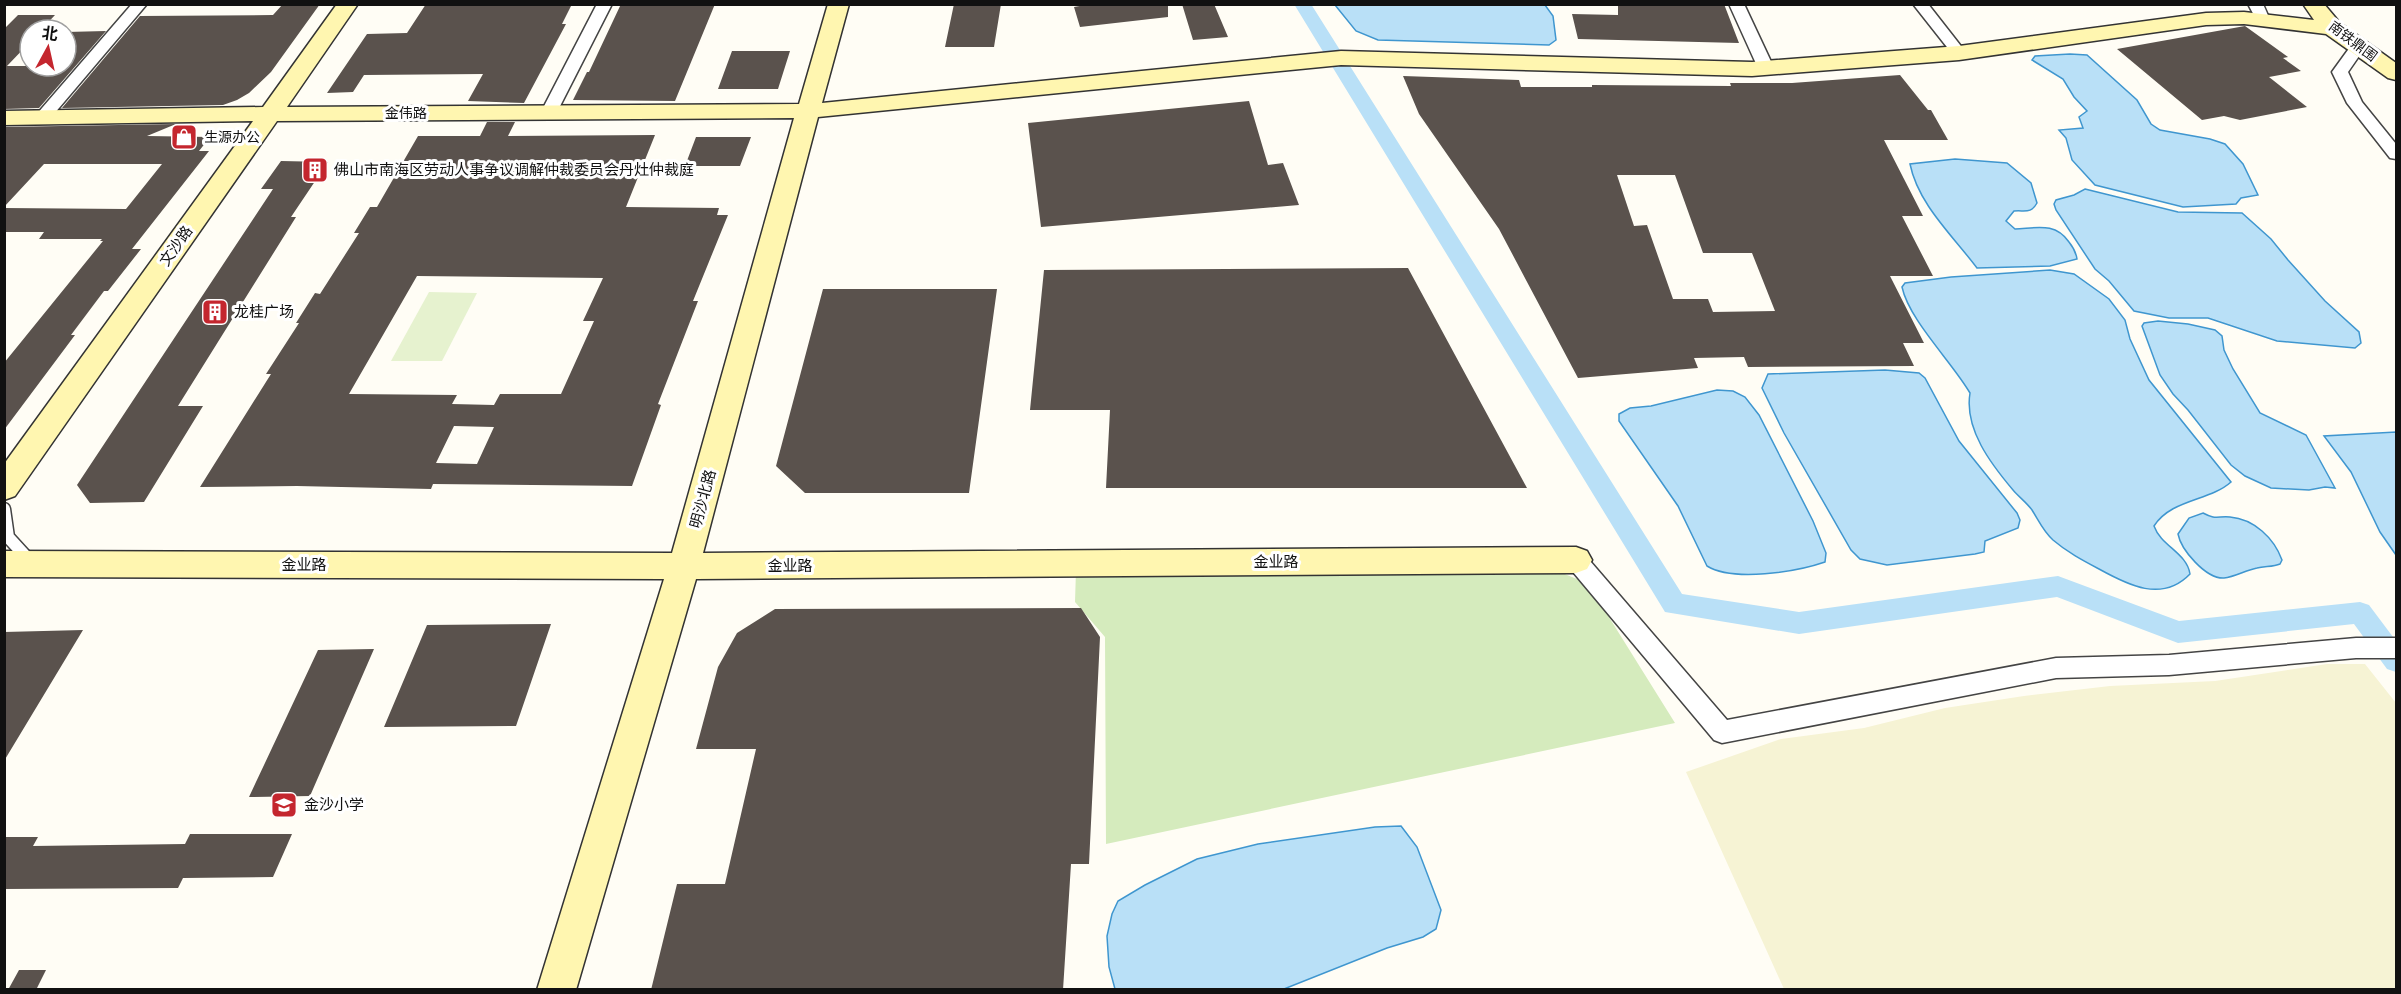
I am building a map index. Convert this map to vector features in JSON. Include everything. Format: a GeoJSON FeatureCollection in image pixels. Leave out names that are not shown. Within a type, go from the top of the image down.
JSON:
{"type":"FeatureCollection","features":[{"type":"Feature","properties":{"kind":"street"},"geometry":{"type":"LineString","coordinates":[[42,118],[140,4]]}},
{"type":"Feature","properties":{"kind":"street","name":"文沙路"},"geometry":{"type":"LineString","coordinates":[[4,488],[348,4]]}},
{"type":"Feature","properties":{"kind":"street"},"geometry":{"type":"LineString","coordinates":[[549,112],[605,4]]}},
{"type":"Feature","properties":{"kind":"street","name":"明沙北路"},"geometry":{"type":"LineString","coordinates":[[555,990],[684,566],[808,111],[840,4]]}},
{"type":"Feature","properties":{"kind":"street"},"geometry":{"type":"LineString","coordinates":[[1736,4],[1766,68]]}},
{"type":"Feature","properties":{"kind":"street"},"geometry":{"type":"LineString","coordinates":[[1920,4],[1959,53]]}},
{"type":"Feature","properties":{"kind":"street","name":"南铁鼎围"},"geometry":{"type":"LineString","coordinates":[[2313,4],[2332,28],[2397,73]]}},
{"type":"Feature","properties":{"kind":"street","name":"金伟路"},"geometry":{"type":"LineString","coordinates":[[4,118],[808,111],[1333,59],[1766,68],[1959,53],[2206,19],[2244,18],[2259,12],[2332,28]]}},
{"type":"Feature","properties":{"kind":"street"},"geometry":{"type":"LineString","coordinates":[[2358,46],[2340,72],[2355,103],[2397,154]]}},
{"type":"Feature","properties":{"kind":"street"},"geometry":{"type":"LineString","coordinates":[[1576,560],[1722,732],[2056,668],[2169,665],[2356,648],[2397,648]]}},
{"type":"Feature","properties":{"kind":"street","name":"金业路"},"geometry":{"type":"LineString","coordinates":[[19,564],[684,566],[1576,560]]}},
{"type":"Feature","properties":{"kind":"lane"},"geometry":{"type":"LineString","coordinates":[[4,509],[8,537],[19,564],[4,574]]}},
{"type":"Feature","properties":{"kind":"shaded area"},"geometry":{"type":"Polygon","coordinates":[[[2327,664],[2365,664],[2396,703],[2396,989],[1784,989],[1686,772],[1781,739],[1864,728],[1945,708],[2110,686],[2215,681],[2327,664]]]}},
{"type":"Feature","properties":{"kind":"green space"},"geometry":{"type":"Polygon","coordinates":[[[429,292],[477,293],[442,361],[391,361],[429,292]]]}},
{"type":"Feature","properties":{"kind":"green space"},"geometry":{"type":"Polygon","coordinates":[[[1547,567],[1577,579],[1597,598],[1675,723],[1106,844],[1105,637],[1075,602],[1076,570],[1547,567]]]}},
{"type":"Feature","properties":{"kind":"water"},"geometry":{"type":"Polygon","coordinates":[[[1335,5],[1545,5],[1553,16],[1556,40],[1549,45],[1378,40],[1356,31],[1335,5]]]}},
{"type":"Feature","properties":{"kind":"water"},"geometry":{"type":"Polygon","coordinates":[[[2087,55],[2137,100],[2151,124],[2160,130],[2225,144],[2243,164],[2258,195],[2241,198],[2236,204],[2183,207],[2095,185],[2072,160],[2066,138],[2059,130],[2083,128],[2079,117],[2087,111],[2074,97],[2063,79],[2032,60],[2035,56],[2087,55]]]}},
{"type":"Feature","properties":{"kind":"water"},"geometry":{"type":"Polygon","coordinates":[[[1955,159],[2007,163],[2031,183],[2037,203],[2030,210],[2014,211],[2006,221],[2015,229],[2038,227],[2058,231],[2072,246],[2077,259],[2050,266],[1977,268],[1928,206],[1914,179],[1910,164],[1955,159]]]}},
{"type":"Feature","properties":{"kind":"water"},"geometry":{"type":"Polygon","coordinates":[[[2085,189],[2178,212],[2242,213],[2271,239],[2325,301],[2359,332],[2361,343],[2355,348],[2277,341],[2208,318],[2169,318],[2134,311],[2109,281],[2095,269],[2056,210],[2054,204],[2056,200],[2085,189]]]}},
{"type":"Feature","properties":{"kind":"water"},"geometry":{"type":"Polygon","coordinates":[[[2050,270],[2074,274],[2109,299],[2125,320],[2130,339],[2149,380],[2231,482],[2212,493],[2170,510],[2154,526],[2162,539],[2184,560],[2190,574],[2168,588],[2145,588],[2122,581],[2075,556],[2050,537],[2032,510],[2013,490],[1988,457],[1971,420],[1970,393],[1913,313],[1902,287],[1905,283],[1951,277],[2050,270]]]}},
{"type":"Feature","properties":{"kind":"water"},"geometry":{"type":"Polygon","coordinates":[[[2158,321],[2215,330],[2222,336],[2224,350],[2233,369],[2260,413],[2306,435],[2335,488],[2309,490],[2271,488],[2245,476],[2231,465],[2160,375],[2142,326],[2144,323],[2158,321]]]}},
{"type":"Feature","properties":{"kind":"water"},"geometry":{"type":"Polygon","coordinates":[[[1885,370],[1919,373],[1925,378],[1959,441],[2017,513],[2020,520],[2018,528],[1985,541],[1984,552],[1887,565],[1860,559],[1851,550],[1784,433],[1762,388],[1768,374],[1885,370]]]}},
{"type":"Feature","properties":{"kind":"water"},"geometry":{"type":"Polygon","coordinates":[[[1717,390],[1733,391],[1745,397],[1759,415],[1813,521],[1826,553],[1825,562],[1765,574],[1732,574],[1707,566],[1678,506],[1619,421],[1619,414],[1630,408],[1651,406],[1717,390]]]}},
{"type":"Feature","properties":{"kind":"water"},"geometry":{"type":"Polygon","coordinates":[[[2396,432],[2396,555],[2380,532],[2351,472],[2324,436],[2396,432]]]}},
{"type":"Feature","properties":{"kind":"water"},"geometry":{"type":"Polygon","coordinates":[[[2203,513],[2214,517],[2230,517],[2247,521],[2255,526],[2274,544],[2282,560],[2280,564],[2260,567],[2224,578],[2202,569],[2184,548],[2178,534],[2189,518],[2203,513]]]}},
{"type":"Feature","properties":{"kind":"water"},"geometry":{"type":"Polygon","coordinates":[[[1401,826],[1417,847],[1441,910],[1436,929],[1423,937],[1387,948],[1284,989],[1115,989],[1109,967],[1107,936],[1112,914],[1118,901],[1145,885],[1197,859],[1258,844],[1375,827],[1401,826]]]}},
{"type":"Feature","properties":{"kind":"building"},"geometry":{"type":"Polygon","coordinates":[[[283,4],[320,4],[271,72],[249,93],[237,100],[223,105],[62,108],[140,16],[273,15],[283,4]]]}},
{"type":"Feature","properties":{"kind":"building"},"geometry":{"type":"Polygon","coordinates":[[[426,4],[572,4],[562,24],[566,24],[524,103],[468,101],[483,74],[364,75],[353,92],[327,93],[367,34],[407,33],[426,4]]]}},
{"type":"Feature","properties":{"kind":"building"},"geometry":{"type":"Polygon","coordinates":[[[621,4],[715,4],[675,101],[573,100],[621,4]]]}},
{"type":"Feature","properties":{"kind":"building"},"geometry":{"type":"Polygon","coordinates":[[[954,4],[1001,4],[994,47],[945,47],[954,4]]]}},
{"type":"Feature","properties":{"kind":"building"},"geometry":{"type":"Polygon","coordinates":[[[1091,4],[1168,4],[1168,17],[1080,27],[1074,7],[1091,4]]]}},
{"type":"Feature","properties":{"kind":"building"},"geometry":{"type":"Polygon","coordinates":[[[1182,4],[1214,4],[1228,37],[1193,40],[1182,4]]]}},
{"type":"Feature","properties":{"kind":"building"},"geometry":{"type":"Polygon","coordinates":[[[1618,4],[1724,4],[1739,43],[1578,39],[1572,14],[1618,15],[1618,4]]]}},
{"type":"Feature","properties":{"kind":"building"},"geometry":{"type":"Polygon","coordinates":[[[18,15],[55,15],[52,18],[18,18],[18,55],[7,66],[18,66],[18,78],[65,78],[39,108],[4,109],[4,29],[18,15]]]}},
{"type":"Feature","properties":{"kind":"building"},"geometry":{"type":"Polygon","coordinates":[[[2245,26],[2288,57],[2283,58],[2301,71],[2269,77],[2307,107],[2240,120],[2224,116],[2202,120],[2117,49],[2245,26]]]}},
{"type":"Feature","properties":{"kind":"building"},"geometry":{"type":"Polygon","coordinates":[[[106,31],[78,63],[78,32],[106,31]]]}},
{"type":"Feature","properties":{"kind":"building"},"geometry":{"type":"Polygon","coordinates":[[[732,51],[790,51],[778,89],[718,89],[732,51]]]}},
{"type":"Feature","properties":{"kind":"building"},"geometry":{"type":"Polygon","coordinates":[[[1900,75],[1928,110],[1931,110],[1948,140],[1884,140],[1923,216],[1902,216],[1933,276],[1890,276],[1924,343],[1903,343],[1914,366],[1748,367],[1744,357],[1694,358],[1698,368],[1578,378],[1499,229],[1419,114],[1403,76],[1519,80],[1521,87],[1731,86],[1730,83],[1792,83],[1900,75]],[[1617,175],[1634,226],[1647,225],[1673,299],[1708,299],[1713,312],[1775,311],[1752,253],[1703,253],[1675,175],[1617,175]]]}},
{"type":"Feature","properties":{"kind":"building"},"geometry":{"type":"Polygon","coordinates":[[[1249,101],[1268,165],[1283,163],[1299,205],[1041,227],[1028,123],[1249,101]]]}},
{"type":"Feature","properties":{"kind":"building"},"geometry":{"type":"Polygon","coordinates":[[[487,122],[515,122],[508,136],[655,135],[626,207],[719,208],[717,215],[728,215],[693,301],[698,301],[658,404],[661,405],[632,486],[433,484],[431,489],[297,486],[200,487],[271,374],[266,374],[299,323],[296,323],[315,293],[320,294],[359,233],[354,233],[370,207],[377,207],[418,136],[480,136],[487,122]],[[417,276],[349,394],[457,395],[452,404],[494,405],[500,394],[561,394],[594,321],[583,321],[603,278],[417,276]],[[454,426],[436,463],[477,464],[494,427],[454,426]]]}},
{"type":"Feature","properties":{"kind":"building"},"geometry":{"type":"Polygon","coordinates":[[[176,124],[147,136],[210,137],[199,151],[209,151],[132,249],[141,249],[108,291],[104,291],[71,335],[75,335],[4,430],[4,363],[103,241],[100,241],[102,239],[39,239],[44,232],[4,232],[4,208],[126,209],[162,164],[44,164],[4,207],[4,127],[176,124]]]}},
{"type":"Feature","properties":{"kind":"building"},"geometry":{"type":"Polygon","coordinates":[[[696,137],[751,137],[740,166],[685,166],[696,137]]]}},
{"type":"Feature","properties":{"kind":"building","name":"龙桂广场"},"geometry":{"type":"Polygon","coordinates":[[[281,161],[328,162],[291,217],[296,217],[178,406],[203,406],[144,502],[90,503],[77,485],[273,189],[261,189],[281,161]]]}},
{"type":"Feature","properties":{"kind":"building"},"geometry":{"type":"Polygon","coordinates":[[[1408,268],[1527,488],[1106,488],[1110,410],[1030,410],[1044,270],[1408,268]]]}},
{"type":"Feature","properties":{"kind":"building"},"geometry":{"type":"Polygon","coordinates":[[[823,289],[997,289],[969,493],[805,493],[776,466],[823,289]]]}},
{"type":"Feature","properties":{"kind":"building"},"geometry":{"type":"Polygon","coordinates":[[[1081,608],[1100,637],[1089,864],[1071,864],[1063,990],[651,990],[677,884],[725,884],[756,749],[696,749],[718,667],[737,633],[775,609],[1081,608]]]}},
{"type":"Feature","properties":{"kind":"building"},"geometry":{"type":"Polygon","coordinates":[[[551,624],[516,726],[384,727],[427,625],[551,624]]]}},
{"type":"Feature","properties":{"kind":"building"},"geometry":{"type":"Polygon","coordinates":[[[83,630],[4,761],[4,632],[83,630]]]}},
{"type":"Feature","properties":{"kind":"building"},"geometry":{"type":"Polygon","coordinates":[[[374,649],[310,796],[249,797],[318,650],[374,649]]]}},
{"type":"Feature","properties":{"kind":"building"},"geometry":{"type":"Polygon","coordinates":[[[190,834],[292,834],[273,877],[183,878],[178,888],[4,889],[4,837],[38,837],[33,846],[185,844],[190,834]]]}},
{"type":"Feature","properties":{"kind":"building"},"geometry":{"type":"Polygon","coordinates":[[[19,970],[46,970],[36,990],[8,990],[19,970]]]}},
{"type":"Feature","properties":{"kind":"waterway"},"geometry":{"type":"LineString","coordinates":[[1302,4],[1674,604],[1799,623],[2058,586],[2178,632],[2360,613],[2396,661]]}},
{"type":"Feature","properties":{"kind":"place","name":"生源办公"},"geometry":{"type":"Point","coordinates":[184,137]}},
{"type":"Feature","properties":{"kind":"place","name":"佛山市南海区劳动人事争议调解仲裁委员会丹灶仲裁庭"},"geometry":{"type":"Point","coordinates":[315,170]}},
{"type":"Feature","properties":{"kind":"place","name":"龙桂广场"},"geometry":{"type":"Point","coordinates":[215,312]}},
{"type":"Feature","properties":{"kind":"place","name":"金沙小学"},"geometry":{"type":"Point","coordinates":[284,805]}}]}
